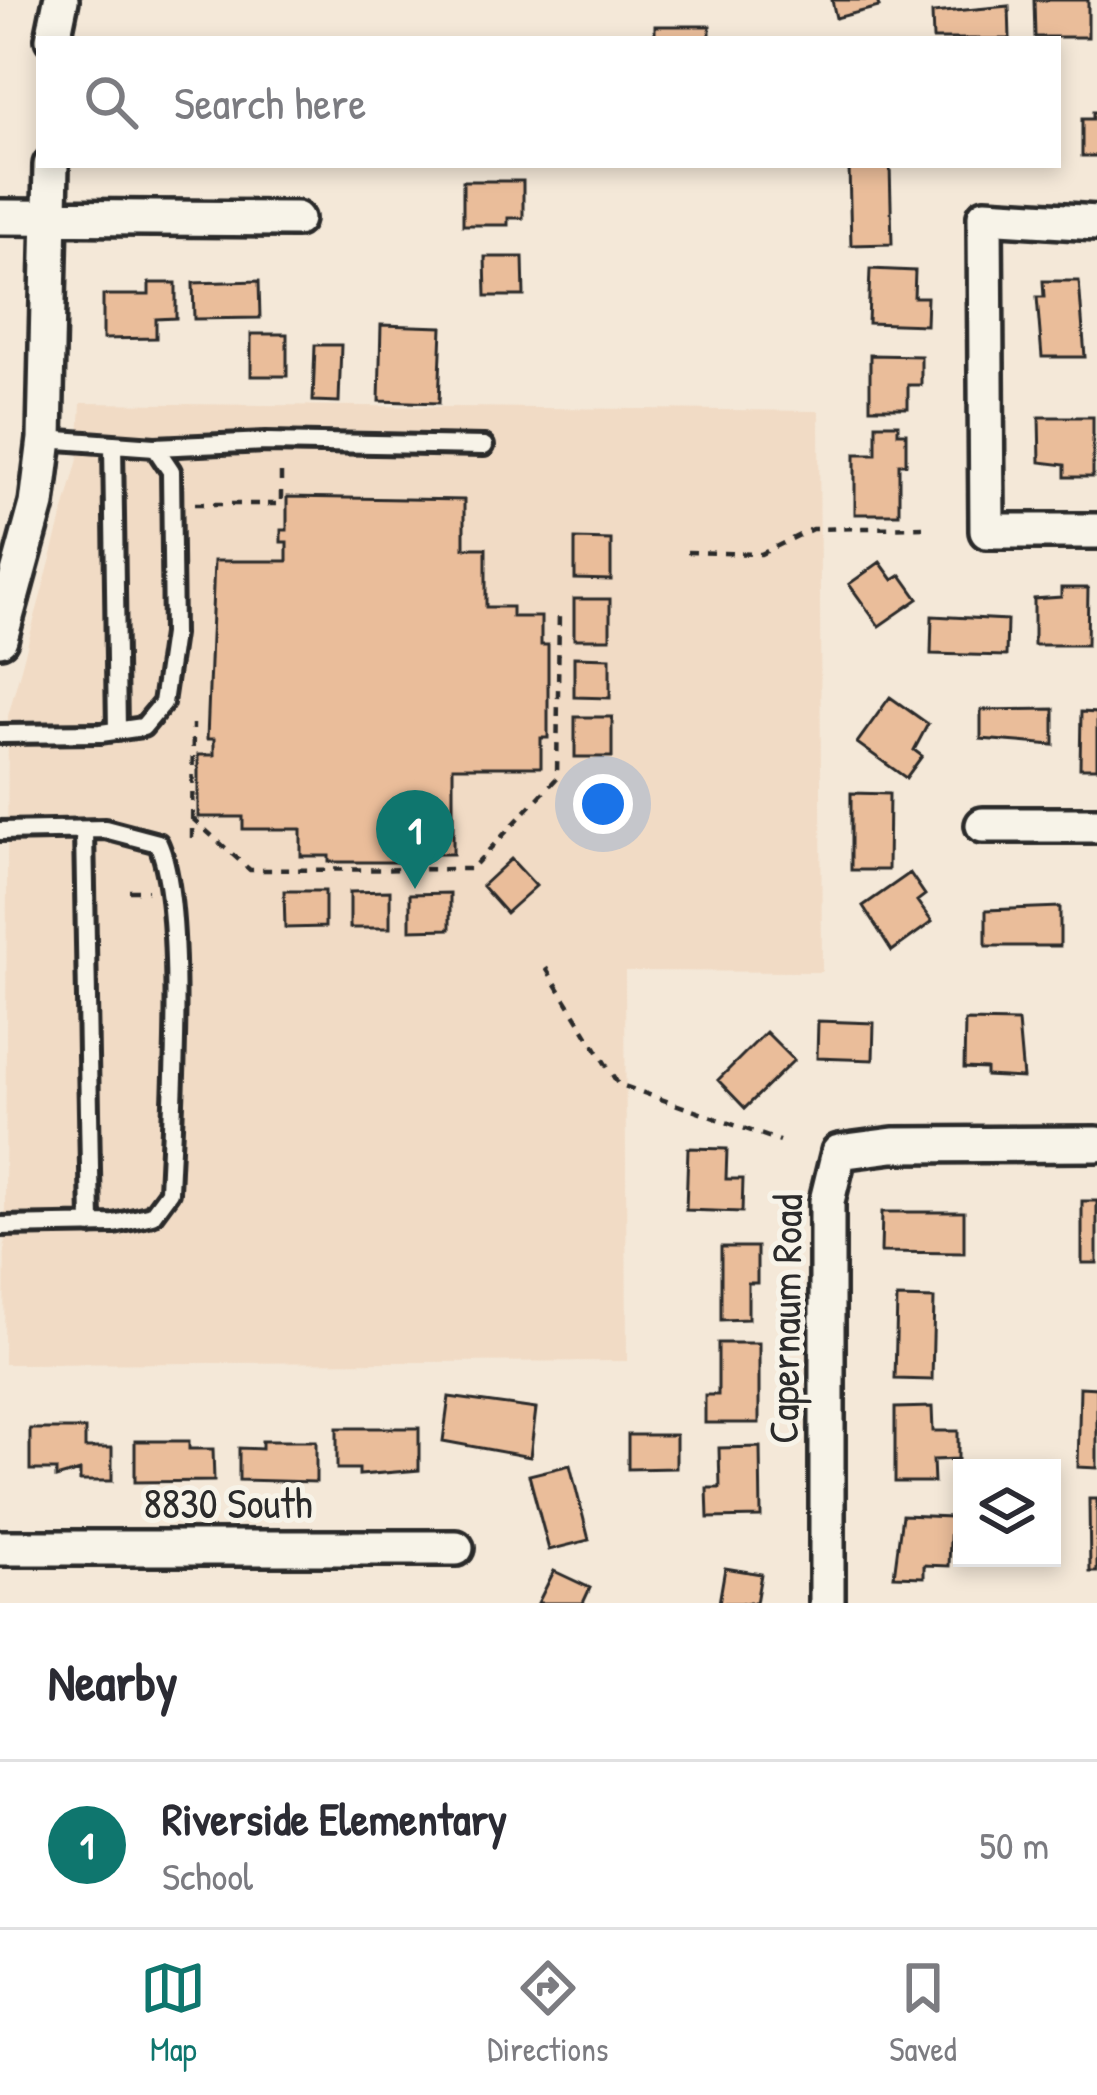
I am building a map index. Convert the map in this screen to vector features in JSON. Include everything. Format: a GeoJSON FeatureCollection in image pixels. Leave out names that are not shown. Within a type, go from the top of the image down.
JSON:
{"type":"FeatureCollection","features":[{"type":"Feature","properties":{"kind":"street"},"geometry":{"type":"LineString","coordinates":[[53,36],[61,0]]}},
{"type":"Feature","properties":{"kind":"street"},"geometry":{"type":"LineString","coordinates":[[0,639],[37,505],[45,439],[51,168]]}},
{"type":"Feature","properties":{"kind":"street"},"geometry":{"type":"LineString","coordinates":[[1097,224],[985,216],[987,532],[1097,532]]}},
{"type":"Feature","properties":{"kind":"street"},"geometry":{"type":"LineString","coordinates":[[0,218],[296,219]]}},
{"type":"Feature","properties":{"kind":"street"},"geometry":{"type":"LineString","coordinates":[[983,826],[1097,825]]}},
{"type":"Feature","properties":{"kind":"street","name":"Capernaum Road"},"geometry":{"type":"LineString","coordinates":[[827,1603],[827,1202],[839,1153],[892,1145],[1097,1144]]}},
{"type":"Feature","properties":{"kind":"street","name":"8830 South"},"geometry":{"type":"LineString","coordinates":[[0,1548],[456,1548]]}},
{"type":"Feature","properties":{"kind":"lane"},"geometry":{"type":"LineString","coordinates":[[45,439],[155,447],[281,442],[484,446]]}},
{"type":"Feature","properties":{"kind":"lane"},"geometry":{"type":"LineString","coordinates":[[113,444],[117,731]]}},
{"type":"Feature","properties":{"kind":"lane"},"geometry":{"type":"LineString","coordinates":[[0,734],[143,727],[164,703],[173,634],[171,471],[155,447]]}},
{"type":"Feature","properties":{"kind":"lane"},"geometry":{"type":"LineString","coordinates":[[0,831],[85,830],[158,843],[170,868],[172,938],[169,1192],[152,1215],[91,1225],[0,1226]]}},
{"type":"Feature","properties":{"kind":"lane"},"geometry":{"type":"LineString","coordinates":[[85,830],[91,1225]]}},
{"type":"Feature","properties":{"kind":"path"},"geometry":{"type":"LineString","coordinates":[[195,503],[281,504],[281,442]]}},
{"type":"Feature","properties":{"kind":"path"},"geometry":{"type":"LineString","coordinates":[[687,552],[761,554],[812,529],[923,527]]}},
{"type":"Feature","properties":{"kind":"path"},"geometry":{"type":"LineString","coordinates":[[192,818],[250,870],[471,869],[557,778],[559,609]]}},
{"type":"Feature","properties":{"kind":"path"},"geometry":{"type":"LineString","coordinates":[[192,838],[194,724]]}},
{"type":"Feature","properties":{"kind":"path"},"geometry":{"type":"LineString","coordinates":[[130,890],[154,890]]}},
{"type":"Feature","properties":{"kind":"path"},"geometry":{"type":"LineString","coordinates":[[546,968],[618,1084],[780,1141]]}},
{"type":"Feature","properties":{"kind":"shaded area"},"geometry":{"type":"Polygon","coordinates":[[[81,403],[819,411],[822,972],[625,971],[627,1361],[4,1364],[8,716],[78,459],[81,403]]]}},
{"type":"Feature","properties":{"kind":"building"},"geometry":{"type":"Polygon","coordinates":[[[832,0],[877,0],[879,7],[836,18],[832,0]]]}},
{"type":"Feature","properties":{"kind":"building"},"geometry":{"type":"Polygon","coordinates":[[[1034,0],[1088,0],[1088,37],[1035,36],[1034,0]]]}},
{"type":"Feature","properties":{"kind":"building"},"geometry":{"type":"Polygon","coordinates":[[[1009,6],[1010,36],[933,36],[932,13],[1009,6]]]}},
{"type":"Feature","properties":{"kind":"building"},"geometry":{"type":"Polygon","coordinates":[[[655,26],[710,26],[710,36],[655,36],[655,26]]]}},
{"type":"Feature","properties":{"kind":"building"},"geometry":{"type":"Polygon","coordinates":[[[1097,112],[1097,156],[1082,156],[1082,119],[1093,119],[1097,112]]]}},
{"type":"Feature","properties":{"kind":"building"},"geometry":{"type":"Polygon","coordinates":[[[849,168],[890,168],[892,244],[851,245],[849,168]]]}},
{"type":"Feature","properties":{"kind":"building"},"geometry":{"type":"Polygon","coordinates":[[[463,181],[523,181],[523,218],[508,218],[508,225],[463,225],[463,181]]]}},
{"type":"Feature","properties":{"kind":"building"},"geometry":{"type":"Polygon","coordinates":[[[485,257],[523,257],[524,296],[486,296],[485,257]]]}},
{"type":"Feature","properties":{"kind":"building"},"geometry":{"type":"Polygon","coordinates":[[[870,269],[915,271],[914,297],[927,297],[926,325],[868,323],[870,269]]]}},
{"type":"Feature","properties":{"kind":"building"},"geometry":{"type":"Polygon","coordinates":[[[259,281],[260,318],[194,319],[193,283],[259,281]]]}},
{"type":"Feature","properties":{"kind":"building"},"geometry":{"type":"Polygon","coordinates":[[[1043,281],[1079,281],[1085,357],[1042,357],[1037,297],[1044,297],[1043,281]]]}},
{"type":"Feature","properties":{"kind":"building"},"geometry":{"type":"Polygon","coordinates":[[[149,283],[176,283],[176,318],[156,319],[156,338],[103,339],[103,295],[149,295],[149,283]]]}},
{"type":"Feature","properties":{"kind":"building"},"geometry":{"type":"Polygon","coordinates":[[[381,325],[442,327],[439,403],[379,401],[381,325]]]}},
{"type":"Feature","properties":{"kind":"building"},"geometry":{"type":"Polygon","coordinates":[[[251,334],[287,334],[287,376],[251,376],[251,334]]]}},
{"type":"Feature","properties":{"kind":"building"},"geometry":{"type":"Polygon","coordinates":[[[315,345],[341,345],[339,402],[313,401],[315,345]]]}},
{"type":"Feature","properties":{"kind":"building"},"geometry":{"type":"Polygon","coordinates":[[[870,355],[921,356],[921,385],[908,385],[908,408],[870,408],[870,355]]]}},
{"type":"Feature","properties":{"kind":"building"},"geometry":{"type":"Polygon","coordinates":[[[1039,417],[1093,417],[1093,477],[1065,477],[1065,465],[1040,462],[1039,417]]]}},
{"type":"Feature","properties":{"kind":"building"},"geometry":{"type":"Polygon","coordinates":[[[876,424],[898,424],[898,433],[906,433],[906,464],[899,464],[899,514],[855,514],[855,454],[876,454],[876,424]]]}},
{"type":"Feature","properties":{"kind":"building"},"geometry":{"type":"Polygon","coordinates":[[[287,497],[464,500],[464,548],[486,548],[486,607],[512,607],[512,617],[541,617],[541,645],[548,645],[548,738],[541,738],[541,767],[453,767],[453,854],[425,854],[425,862],[329,862],[329,856],[301,856],[301,829],[243,829],[243,817],[198,817],[198,755],[214,755],[214,739],[207,739],[214,561],[287,561],[287,542],[281,542],[281,530],[287,530],[287,497]]]}},
{"type":"Feature","properties":{"kind":"building"},"geometry":{"type":"Polygon","coordinates":[[[575,539],[611,540],[611,580],[575,579],[575,539]]]}},
{"type":"Feature","properties":{"kind":"building"},"geometry":{"type":"Polygon","coordinates":[[[880,562],[893,580],[901,575],[918,599],[879,626],[849,584],[880,562]]]}},
{"type":"Feature","properties":{"kind":"building"},"geometry":{"type":"Polygon","coordinates":[[[1061,588],[1088,588],[1087,645],[1034,645],[1034,599],[1061,597],[1061,588]]]}},
{"type":"Feature","properties":{"kind":"building"},"geometry":{"type":"Polygon","coordinates":[[[574,599],[610,599],[610,639],[574,639],[574,599]]]}},
{"type":"Feature","properties":{"kind":"building"},"geometry":{"type":"Polygon","coordinates":[[[932,616],[1007,620],[1006,656],[931,654],[932,616]]]}},
{"type":"Feature","properties":{"kind":"building"},"geometry":{"type":"Polygon","coordinates":[[[574,657],[610,658],[610,698],[574,697],[574,657]]]}},
{"type":"Feature","properties":{"kind":"building"},"geometry":{"type":"Polygon","coordinates":[[[890,697],[928,724],[914,750],[922,756],[906,778],[857,743],[890,697]]]}},
{"type":"Feature","properties":{"kind":"building"},"geometry":{"type":"Polygon","coordinates":[[[1054,709],[1054,745],[981,739],[981,710],[1054,709]]]}},
{"type":"Feature","properties":{"kind":"building"},"geometry":{"type":"Polygon","coordinates":[[[1081,712],[1097,713],[1097,768],[1080,768],[1081,712]]]}},
{"type":"Feature","properties":{"kind":"building"},"geometry":{"type":"Polygon","coordinates":[[[575,717],[612,717],[612,757],[575,757],[575,717]]]}},
{"type":"Feature","properties":{"kind":"building"},"geometry":{"type":"Polygon","coordinates":[[[851,793],[889,794],[888,870],[851,870],[851,793]]]}},
{"type":"Feature","properties":{"kind":"building"},"geometry":{"type":"Polygon","coordinates":[[[511,859],[536,886],[506,913],[482,886],[511,859]]]}},
{"type":"Feature","properties":{"kind":"building"},"geometry":{"type":"Polygon","coordinates":[[[910,873],[925,895],[917,901],[932,922],[892,951],[863,906],[910,873]]]}},
{"type":"Feature","properties":{"kind":"building"},"geometry":{"type":"Polygon","coordinates":[[[284,891],[325,891],[325,927],[285,928],[284,891]]]}},
{"type":"Feature","properties":{"kind":"building"},"geometry":{"type":"Polygon","coordinates":[[[390,891],[390,928],[350,928],[350,892],[390,891]]]}},
{"type":"Feature","properties":{"kind":"building"},"geometry":{"type":"Polygon","coordinates":[[[450,893],[450,929],[410,930],[410,894],[450,893]]]}},
{"type":"Feature","properties":{"kind":"building"},"geometry":{"type":"Polygon","coordinates":[[[1060,907],[1060,946],[986,946],[986,910],[1060,907]]]}},
{"type":"Feature","properties":{"kind":"building"},"geometry":{"type":"Polygon","coordinates":[[[818,1021],[874,1023],[873,1060],[817,1058],[818,1021]]]}},
{"type":"Feature","properties":{"kind":"building"},"geometry":{"type":"Polygon","coordinates":[[[965,1021],[1018,1022],[1023,1078],[986,1076],[986,1069],[964,1068],[965,1021]]]}},
{"type":"Feature","properties":{"kind":"building"},"geometry":{"type":"Polygon","coordinates":[[[766,1032],[794,1060],[745,1108],[718,1080],[766,1032]]]}},
{"type":"Feature","properties":{"kind":"building"},"geometry":{"type":"Polygon","coordinates":[[[688,1148],[727,1149],[726,1179],[743,1179],[742,1212],[686,1210],[688,1148]]]}},
{"type":"Feature","properties":{"kind":"building"},"geometry":{"type":"Polygon","coordinates":[[[1082,1201],[1097,1201],[1097,1263],[1082,1263],[1082,1201]]]}},
{"type":"Feature","properties":{"kind":"building"},"geometry":{"type":"Polygon","coordinates":[[[882,1212],[964,1212],[964,1253],[881,1252],[882,1212]]]}},
{"type":"Feature","properties":{"kind":"building"},"geometry":{"type":"Polygon","coordinates":[[[721,1247],[757,1247],[757,1283],[748,1283],[748,1319],[721,1320],[721,1247]]]}},
{"type":"Feature","properties":{"kind":"building"},"geometry":{"type":"Polygon","coordinates":[[[897,1298],[934,1299],[932,1380],[895,1379],[897,1298]]]}},
{"type":"Feature","properties":{"kind":"building"},"geometry":{"type":"Polygon","coordinates":[[[718,1343],[759,1343],[759,1423],[705,1423],[705,1395],[718,1395],[718,1343]]]}},
{"type":"Feature","properties":{"kind":"building"},"geometry":{"type":"Polygon","coordinates":[[[1080,1387],[1097,1388],[1097,1468],[1078,1467],[1080,1387]]]}},
{"type":"Feature","properties":{"kind":"building"},"geometry":{"type":"Polygon","coordinates":[[[449,1397],[536,1409],[530,1457],[443,1441],[449,1397]]]}},
{"type":"Feature","properties":{"kind":"building"},"geometry":{"type":"Polygon","coordinates":[[[932,1407],[933,1431],[958,1431],[958,1459],[933,1460],[934,1482],[895,1482],[895,1408],[932,1407]]]}},
{"type":"Feature","properties":{"kind":"building"},"geometry":{"type":"Polygon","coordinates":[[[337,1428],[419,1428],[419,1470],[359,1475],[359,1469],[337,1469],[337,1428]]]}},
{"type":"Feature","properties":{"kind":"building"},"geometry":{"type":"Polygon","coordinates":[[[30,1429],[85,1429],[85,1448],[112,1448],[112,1481],[80,1481],[80,1471],[56,1478],[56,1470],[30,1470],[30,1429]]]}},
{"type":"Feature","properties":{"kind":"building"},"geometry":{"type":"Polygon","coordinates":[[[628,1435],[676,1435],[676,1468],[628,1469],[628,1435]]]}},
{"type":"Feature","properties":{"kind":"building"},"geometry":{"type":"Polygon","coordinates":[[[135,1441],[189,1441],[189,1449],[213,1449],[214,1481],[135,1482],[135,1441]]]}},
{"type":"Feature","properties":{"kind":"building"},"geometry":{"type":"Polygon","coordinates":[[[262,1441],[316,1441],[316,1482],[239,1480],[239,1448],[262,1449],[262,1441]]]}},
{"type":"Feature","properties":{"kind":"building"},"geometry":{"type":"Polygon","coordinates":[[[760,1447],[761,1517],[708,1518],[707,1488],[720,1488],[719,1448],[760,1447]]]}},
{"type":"Feature","properties":{"kind":"building"},"geometry":{"type":"Polygon","coordinates":[[[570,1465],[589,1540],[549,1550],[529,1475],[570,1465]]]}},
{"type":"Feature","properties":{"kind":"building"},"geometry":{"type":"Polygon","coordinates":[[[1089,1499],[1097,1499],[1097,1572],[1090,1572],[1089,1499]]]}},
{"type":"Feature","properties":{"kind":"building"},"geometry":{"type":"Polygon","coordinates":[[[902,1515],[951,1517],[949,1566],[924,1565],[924,1577],[894,1576],[902,1515]]]}},
{"type":"Feature","properties":{"kind":"building"},"geometry":{"type":"Polygon","coordinates":[[[725,1568],[761,1574],[756,1603],[719,1603],[725,1568]]]}},
{"type":"Feature","properties":{"kind":"building"},"geometry":{"type":"Polygon","coordinates":[[[554,1571],[590,1588],[583,1603],[538,1603],[554,1571]]]}},
{"type":"Feature","properties":{"kind":"place","name":"Riverside Elementary"},"geometry":{"type":"Point","coordinates":[415,889]}}]}
